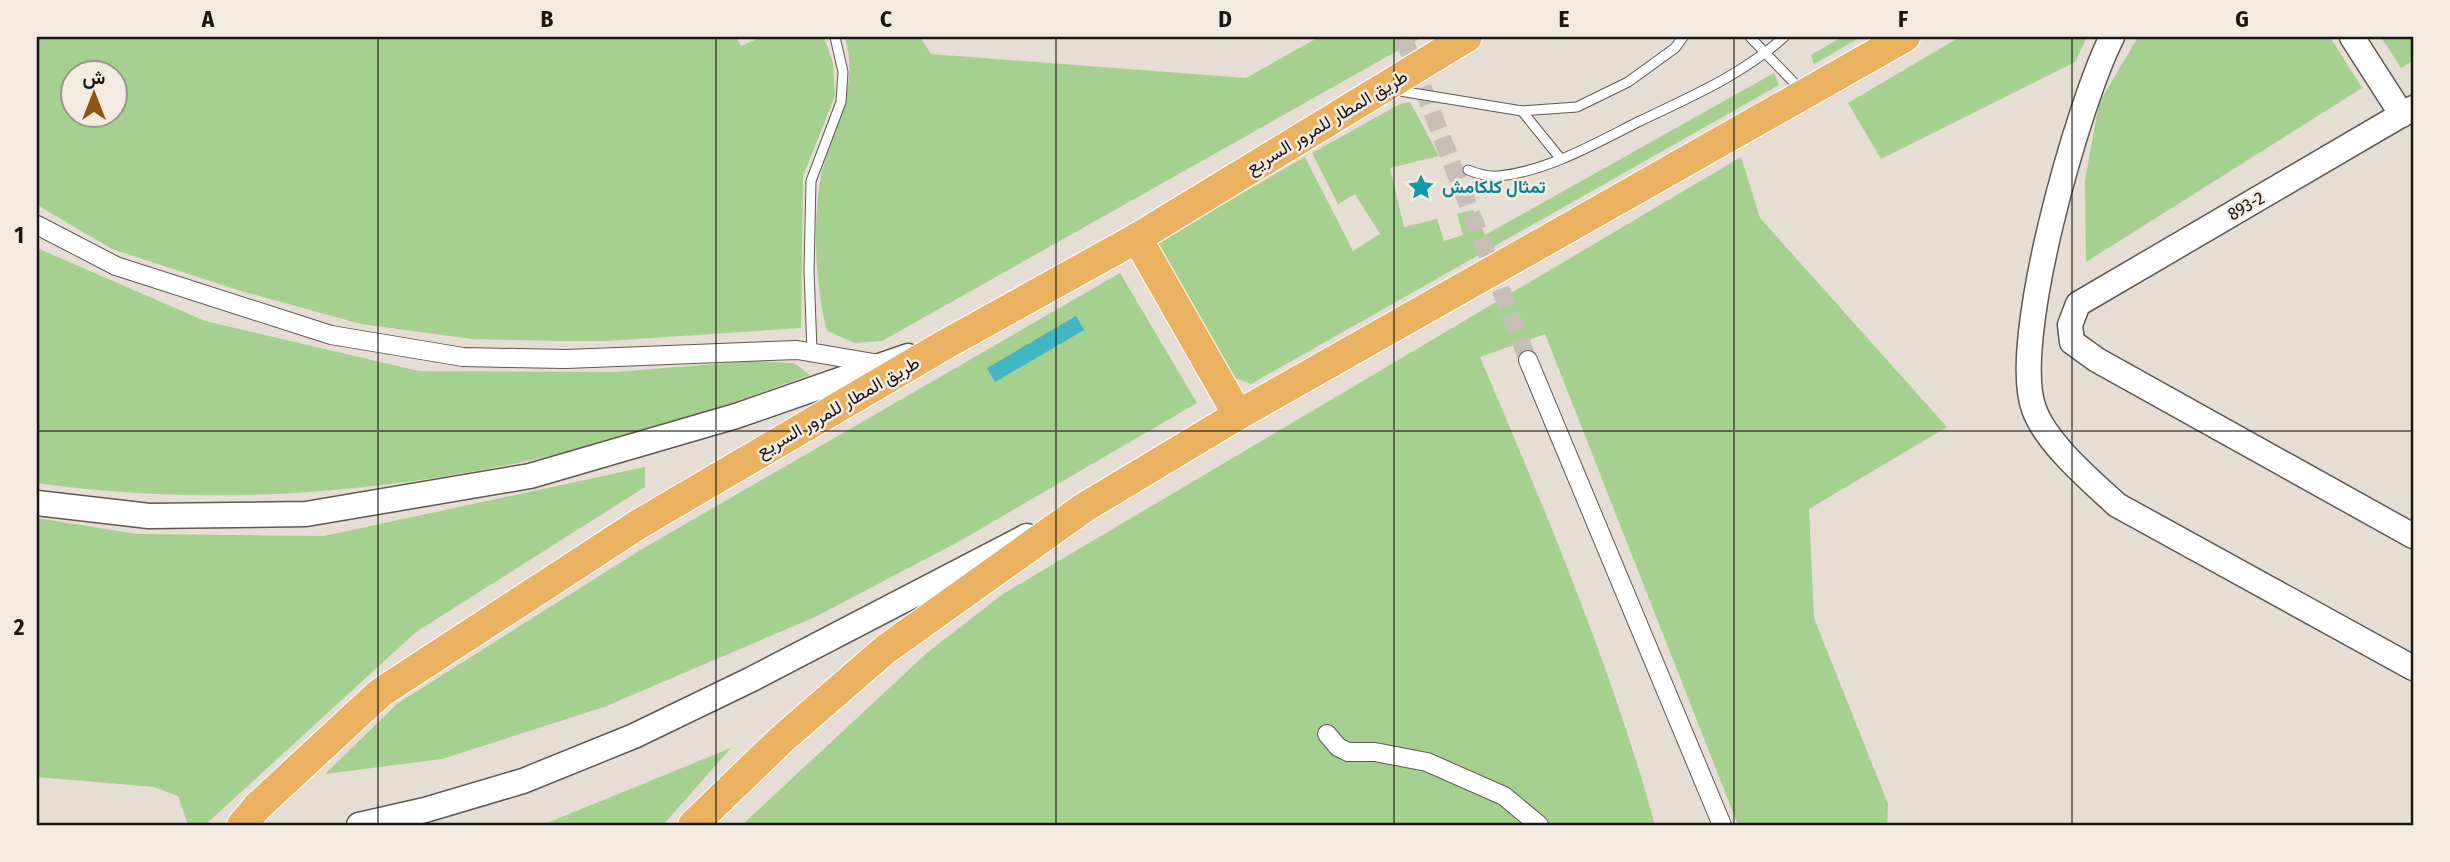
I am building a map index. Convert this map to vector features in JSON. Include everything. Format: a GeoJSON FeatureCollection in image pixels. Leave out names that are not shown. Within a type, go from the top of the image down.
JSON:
{"type":"FeatureCollection","features":[{"type":"Feature","properties":{"kind":"highway","name":"طريق المطار للمرور السريع"},"geometry":{"type":"LineString","coordinates":[[242,825],[257,807],[380,692],[639,524],[946,344],[1137,237],[1467,37]]}},
{"type":"Feature","properties":{"kind":"highway"},"geometry":{"type":"LineString","coordinates":[[693,825],[781,740],[886,649],[1085,507],[1238,415],[1905,37]]}},
{"type":"Feature","properties":{"kind":"highway"},"geometry":{"type":"LineString","coordinates":[[1137,237],[1238,415]]}},
{"type":"Feature","properties":{"kind":"street"},"geometry":{"type":"LineString","coordinates":[[2112,37],[2082,108],[2037,290],[2027,387],[2034,411],[2081,470],[2118,505],[2413,668]]}},
{"type":"Feature","properties":{"kind":"street"},"geometry":{"type":"LineString","coordinates":[[2352,37],[2408,111]]}},
{"type":"Feature","properties":{"kind":"street","name":"893-2"},"geometry":{"type":"LineString","coordinates":[[2408,111],[2078,303],[2070,325],[2072,342],[2098,360],[2413,536]]}},
{"type":"Feature","properties":{"kind":"street"},"geometry":{"type":"LineString","coordinates":[[37,225],[116,266],[331,335],[463,358],[566,359],[716,352],[812,351],[884,365]]}},
{"type":"Feature","properties":{"kind":"street"},"geometry":{"type":"LineString","coordinates":[[37,503],[149,516],[306,514],[530,476],[736,416],[946,344]]}},
{"type":"Feature","properties":{"kind":"street"},"geometry":{"type":"LineString","coordinates":[[1528,360],[1721,825]]}},
{"type":"Feature","properties":{"kind":"street"},"geometry":{"type":"LineString","coordinates":[[359,825],[425,810],[523,781],[634,736],[752,679],[1085,507]]}},
{"type":"Feature","properties":{"kind":"street"},"geometry":{"type":"LineString","coordinates":[[1327,734],[1338,747],[1348,752],[1375,752],[1427,762],[1504,796],[1539,825]]}},
{"type":"Feature","properties":{"kind":"lane"},"geometry":{"type":"LineString","coordinates":[[812,351],[809,270],[811,181],[841,102],[843,72],[835,37]]}},
{"type":"Feature","properties":{"kind":"lane"},"geometry":{"type":"LineString","coordinates":[[1383,88],[1522,111],[1577,107],[1604,96],[1675,48],[1683,37]]}},
{"type":"Feature","properties":{"kind":"lane"},"geometry":{"type":"LineString","coordinates":[[1750,37],[1805,94]]}},
{"type":"Feature","properties":{"kind":"lane"},"geometry":{"type":"LineString","coordinates":[[1468,170],[1483,176],[1499,176],[1534,168],[1560,158],[1718,83],[1766,53],[1784,37]]}},
{"type":"Feature","properties":{"kind":"lane"},"geometry":{"type":"LineString","coordinates":[[1522,111],[1560,158]]}},
{"type":"Feature","properties":{"kind":"green space"},"geometry":{"type":"Polygon","coordinates":[[[37,37],[736,37],[741,46],[761,37],[824,37],[833,63],[835,96],[803,176],[801,328],[606,341],[472,339],[361,324],[241,291],[112,249],[37,205],[37,37]]]}},
{"type":"Feature","properties":{"kind":"green space"},"geometry":{"type":"Polygon","coordinates":[[[845,37],[920,37],[931,54],[1246,78],[1319,37],[1422,37],[882,341],[855,343],[827,331],[819,290],[816,244],[821,176],[848,84],[845,37]]]}},
{"type":"Feature","properties":{"kind":"green space"},"geometry":{"type":"Polygon","coordinates":[[[1842,37],[1861,37],[1814,64],[1811,55],[1842,37]]]}},
{"type":"Feature","properties":{"kind":"green space"},"geometry":{"type":"Polygon","coordinates":[[[1960,37],[2087,37],[2075,62],[1881,159],[1848,103],[1960,37]]]}},
{"type":"Feature","properties":{"kind":"green space"},"geometry":{"type":"Polygon","coordinates":[[[2138,37],[2330,37],[2362,88],[2086,262],[2085,180],[2099,103],[2138,37]]]}},
{"type":"Feature","properties":{"kind":"green space"},"geometry":{"type":"Polygon","coordinates":[[[2381,37],[2413,37],[2413,61],[2401,68],[2381,37]]]}},
{"type":"Feature","properties":{"kind":"green space"},"geometry":{"type":"Polygon","coordinates":[[[1774,73],[1779,85],[1251,384],[1233,377],[1157,251],[1160,240],[1305,157],[1353,251],[1380,234],[1355,194],[1338,204],[1312,153],[1400,104],[1410,102],[1439,156],[1390,168],[1404,227],[1437,219],[1444,241],[1463,235],[1457,214],[1473,210],[1485,235],[1774,73]]]}},
{"type":"Feature","properties":{"kind":"green space"},"geometry":{"type":"Polygon","coordinates":[[[1741,157],[1760,218],[1947,427],[1809,509],[1814,618],[1888,804],[1887,825],[1738,825],[1545,334],[1480,357],[1597,647],[1638,765],[1655,825],[742,825],[928,652],[1003,594],[1741,157]]]}},
{"type":"Feature","properties":{"kind":"green space"},"geometry":{"type":"Polygon","coordinates":[[[37,248],[205,321],[419,371],[615,372],[753,361],[794,363],[810,375],[688,419],[593,446],[436,478],[276,494],[197,495],[117,492],[37,483],[37,248]]]}},
{"type":"Feature","properties":{"kind":"green space"},"geometry":{"type":"Polygon","coordinates":[[[1120,273],[1197,403],[958,542],[815,617],[604,707],[442,759],[325,774],[398,703],[642,549],[1120,273]]]}},
{"type":"Feature","properties":{"kind":"green space"},"geometry":{"type":"Polygon","coordinates":[[[645,467],[645,487],[416,632],[205,825],[188,825],[178,796],[154,787],[37,777],[37,518],[137,534],[324,536],[645,467]]]}},
{"type":"Feature","properties":{"kind":"green space"},"geometry":{"type":"Polygon","coordinates":[[[731,748],[663,825],[542,825],[731,748]]]}},
{"type":"Feature","properties":{"kind":"water"},"geometry":{"type":"Polygon","coordinates":[[[1076,316],[1084,330],[995,382],[987,368],[1076,316]]]}},
{"type":"Feature","properties":{"kind":"tunnel"},"geometry":{"type":"LineString","coordinates":[[1403,37],[1528,360]]}},
{"type":"Feature","properties":{"kind":"place","name":"تمثال كلكامش"},"geometry":{"type":"Point","coordinates":[1421,187]}}]}
